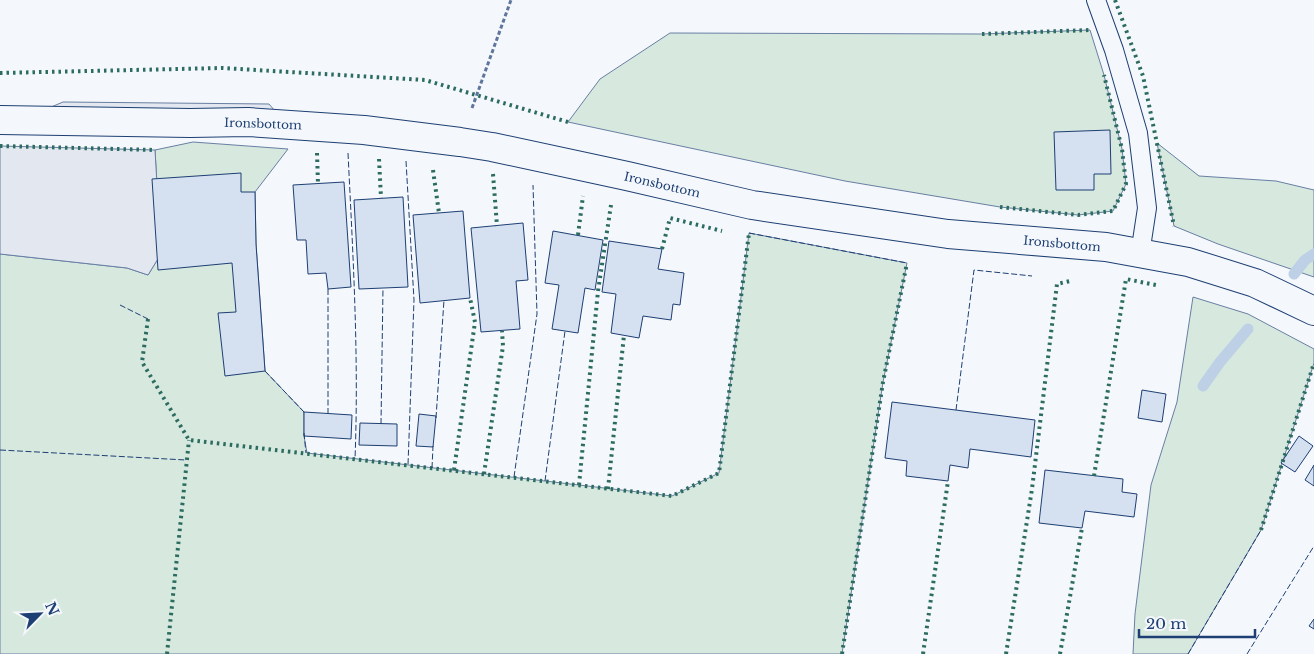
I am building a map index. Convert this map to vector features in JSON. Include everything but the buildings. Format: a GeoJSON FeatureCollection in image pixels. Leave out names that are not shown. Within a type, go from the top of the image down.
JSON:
{"type":"FeatureCollection","features":[{"type":"Feature","properties":{"kind":"street","name":"Ironsbottom"},"geometry":{"type":"LineString","coordinates":[[0,120],[248,122],[364,130],[460,142],[618,174],[752,205],[948,234],[1106,247],[1188,262],[1256,284],[1314,312]]}},
{"type":"Feature","properties":{"kind":"lane"},"geometry":{"type":"LineString","coordinates":[[1096,0],[1114,50],[1138,133],[1147,208],[1140,254]]}},
{"type":"Feature","properties":{"kind":"path"},"geometry":{"type":"LineString","coordinates":[[460,142],[511,0]]}},
{"type":"Feature","properties":{"kind":"shaded area"},"geometry":{"type":"Polygon","coordinates":[[[1090,30],[1104,75],[1122,149],[1126,184],[1113,211],[1078,215],[1000,207],[845,181],[568,122],[600,79],[670,33],[982,34],[1090,30]]]}},
{"type":"Feature","properties":{"kind":"shaded area"},"geometry":{"type":"Polygon","coordinates":[[[63,102],[269,104],[282,119],[30,116],[63,102]]]}},
{"type":"Feature","properties":{"kind":"shaded area"},"geometry":{"type":"Polygon","coordinates":[[[193,142],[288,149],[255,192],[256,244],[265,371],[304,412],[304,436],[307,453],[672,496],[719,473],[749,233],[907,263],[883,382],[842,654],[0,654],[0,254],[127,268],[148,275],[161,254],[155,150],[193,142]]]}},
{"type":"Feature","properties":{"kind":"shaded area"},"geometry":{"type":"Polygon","coordinates":[[[1157,143],[1199,176],[1276,181],[1314,190],[1314,277],[1218,244],[1174,226],[1157,143]]]}},
{"type":"Feature","properties":{"kind":"shaded area"},"geometry":{"type":"Polygon","coordinates":[[[0,146],[155,150],[161,254],[148,275],[127,268],[0,254],[0,146]]]}},
{"type":"Feature","properties":{"kind":"shaded area"},"geometry":{"type":"Polygon","coordinates":[[[1193,297],[1248,314],[1314,349],[1314,363],[1261,530],[1188,654],[1133,654],[1135,614],[1151,485],[1177,402],[1193,297]]]}},
{"type":"Feature","properties":{"kind":"waterway"},"geometry":{"type":"LineString","coordinates":[[1294,274],[1305,260],[1314,254]]}},
{"type":"Feature","properties":{"kind":"waterway"},"geometry":{"type":"LineString","coordinates":[[1203,386],[1220,362],[1248,329]]}},
{"type":"Feature","properties":{"kind":"hedge"},"geometry":{"type":"LineString","coordinates":[[1115,0],[1143,76],[1174,226]]}},
{"type":"Feature","properties":{"kind":"hedge"},"geometry":{"type":"LineString","coordinates":[[982,34],[1090,30]]}},
{"type":"Feature","properties":{"kind":"hedge"},"geometry":{"type":"LineString","coordinates":[[0,73],[222,68],[425,80],[568,122]]}},
{"type":"Feature","properties":{"kind":"hedge"},"geometry":{"type":"LineString","coordinates":[[1000,207],[1078,215],[1113,211],[1126,184],[1122,149],[1104,75]]}},
{"type":"Feature","properties":{"kind":"hedge"},"geometry":{"type":"LineString","coordinates":[[0,146],[155,150]]}},
{"type":"Feature","properties":{"kind":"hedge"},"geometry":{"type":"LineString","coordinates":[[317,153],[318,184]]}},
{"type":"Feature","properties":{"kind":"hedge"},"geometry":{"type":"LineString","coordinates":[[379,159],[381,198]]}},
{"type":"Feature","properties":{"kind":"hedge"},"geometry":{"type":"LineString","coordinates":[[433,170],[439,213]]}},
{"type":"Feature","properties":{"kind":"hedge"},"geometry":{"type":"LineString","coordinates":[[493,174],[497,226]]}},
{"type":"Feature","properties":{"kind":"hedge"},"geometry":{"type":"LineString","coordinates":[[578,235],[583,196]]}},
{"type":"Feature","properties":{"kind":"hedge"},"geometry":{"type":"LineString","coordinates":[[579,485],[598,291],[611,205]]}},
{"type":"Feature","properties":{"kind":"hedge"},"geometry":{"type":"LineString","coordinates":[[662,249],[670,218],[722,231]]}},
{"type":"Feature","properties":{"kind":"hedge"},"geometry":{"type":"LineString","coordinates":[[148,319],[142,362],[189,440],[672,496],[719,473],[749,233]]}},
{"type":"Feature","properties":{"kind":"hedge"},"geometry":{"type":"LineString","coordinates":[[842,654],[883,382],[907,263]]}},
{"type":"Feature","properties":{"kind":"hedge"},"geometry":{"type":"LineString","coordinates":[[1094,476],[1126,279],[1156,285]]}},
{"type":"Feature","properties":{"kind":"hedge"},"geometry":{"type":"LineString","coordinates":[[1006,654],[1032,489],[1057,284],[1070,281]]}},
{"type":"Feature","properties":{"kind":"hedge"},"geometry":{"type":"LineString","coordinates":[[454,470],[475,322],[470,298]]}},
{"type":"Feature","properties":{"kind":"hedge"},"geometry":{"type":"LineString","coordinates":[[484,474],[503,346],[502,331]]}},
{"type":"Feature","properties":{"kind":"hedge"},"geometry":{"type":"LineString","coordinates":[[608,489],[624,335]]}},
{"type":"Feature","properties":{"kind":"hedge"},"geometry":{"type":"LineString","coordinates":[[1261,530],[1314,363]]}},
{"type":"Feature","properties":{"kind":"hedge"},"geometry":{"type":"LineString","coordinates":[[167,654],[189,440]]}},
{"type":"Feature","properties":{"kind":"hedge"},"geometry":{"type":"LineString","coordinates":[[923,654],[948,481]]}},
{"type":"Feature","properties":{"kind":"hedge"},"geometry":{"type":"LineString","coordinates":[[1060,654],[1082,528]]}},
{"type":"Feature","properties":{"kind":"fence"},"geometry":{"type":"LineString","coordinates":[[348,153],[356,344],[355,459]]}},
{"type":"Feature","properties":{"kind":"fence"},"geometry":{"type":"LineString","coordinates":[[406,161],[414,300],[408,465]]}},
{"type":"Feature","properties":{"kind":"fence"},"geometry":{"type":"LineString","coordinates":[[514,477],[537,314],[533,185]]}},
{"type":"Feature","properties":{"kind":"fence"},"geometry":{"type":"LineString","coordinates":[[749,233],[907,263]]}},
{"type":"Feature","properties":{"kind":"fence"},"geometry":{"type":"LineString","coordinates":[[956,410],[974,270],[1032,276]]}},
{"type":"Feature","properties":{"kind":"fence"},"geometry":{"type":"LineString","coordinates":[[381,424],[383,288]]}},
{"type":"Feature","properties":{"kind":"fence"},"geometry":{"type":"LineString","coordinates":[[328,289],[328,413]]}},
{"type":"Feature","properties":{"kind":"fence"},"geometry":{"type":"LineString","coordinates":[[436,418],[444,300]]}},
{"type":"Feature","properties":{"kind":"fence"},"geometry":{"type":"LineString","coordinates":[[120,305],[148,319]]}},
{"type":"Feature","properties":{"kind":"fence"},"geometry":{"type":"LineString","coordinates":[[545,481],[565,331]]}},
{"type":"Feature","properties":{"kind":"fence"},"geometry":{"type":"LineString","coordinates":[[265,371],[304,412],[304,415]]}},
{"type":"Feature","properties":{"kind":"fence"},"geometry":{"type":"LineString","coordinates":[[304,433],[306,453]]}},
{"type":"Feature","properties":{"kind":"fence"},"geometry":{"type":"LineString","coordinates":[[432,468],[433,446]]}},
{"type":"Feature","properties":{"kind":"fence"},"geometry":{"type":"LineString","coordinates":[[0,450],[186,460]]}},
{"type":"Feature","properties":{"kind":"fence"},"geometry":{"type":"LineString","coordinates":[[1188,654],[1261,530]]}},
{"type":"Feature","properties":{"kind":"fence"},"geometry":{"type":"LineString","coordinates":[[1247,654],[1314,546]]}}]}
